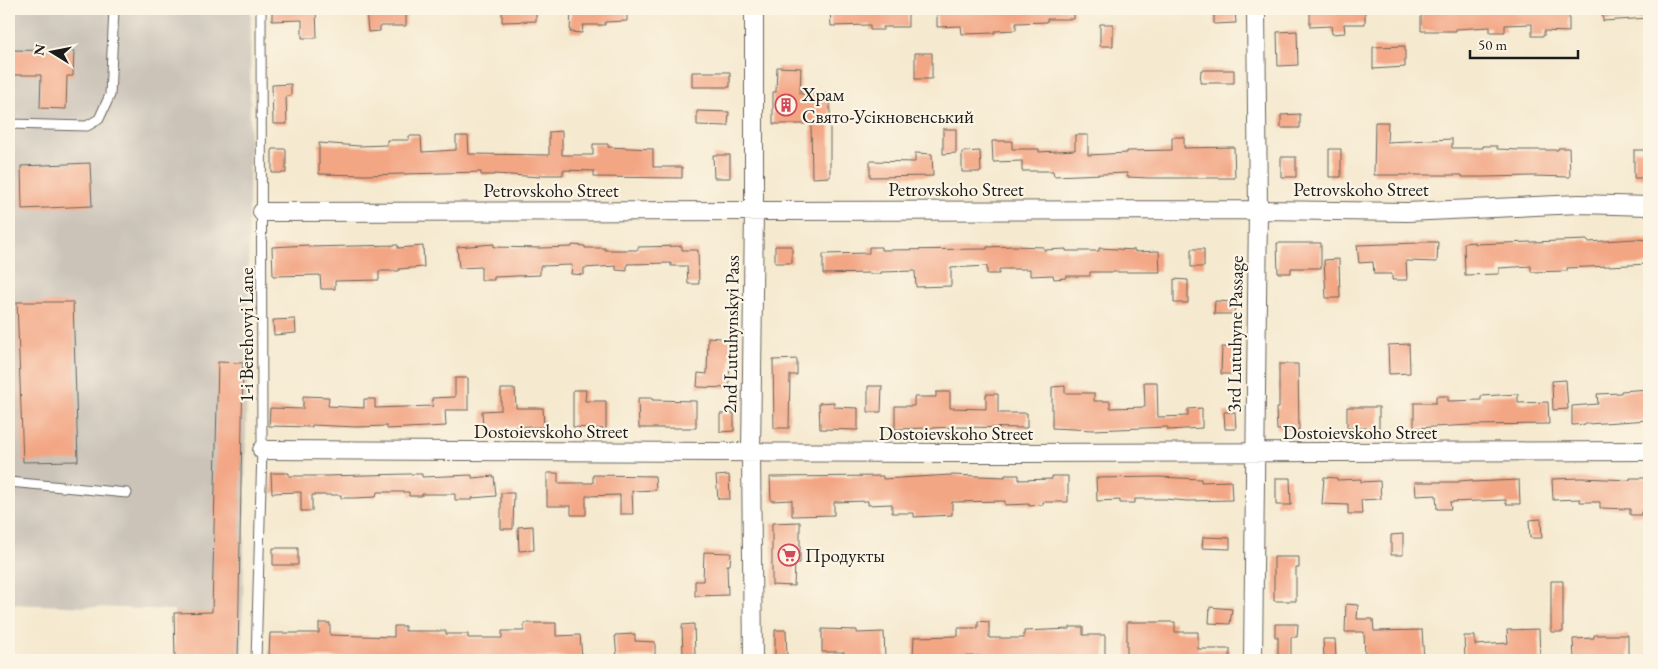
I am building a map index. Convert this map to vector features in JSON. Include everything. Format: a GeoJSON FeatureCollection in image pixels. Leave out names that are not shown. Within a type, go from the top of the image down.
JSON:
{"type":"FeatureCollection","features":[{"type":"Feature","properties":{"kind":"street","name":"2nd Lutuhynskyi Pass"},"geometry":{"type":"LineString","coordinates":[[753,660],[751,454],[754,9]]}},
{"type":"Feature","properties":{"kind":"street","name":"3rd Lutuhyne Passage"},"geometry":{"type":"LineString","coordinates":[[1253,660],[1258,210],[1256,9]]}},
{"type":"Feature","properties":{"kind":"street","name":"Petrovskoho Street"},"geometry":{"type":"LineString","coordinates":[[262,212],[1258,210],[1407,212],[1579,204],[1649,206]]}},
{"type":"Feature","properties":{"kind":"street","name":"Dostoievskoho Street"},"geometry":{"type":"LineString","coordinates":[[262,450],[751,454],[1256,454],[1649,451]]}},
{"type":"Feature","properties":{"kind":"lane"},"geometry":{"type":"LineString","coordinates":[[9,124],[88,126],[100,119],[110,95],[114,9]]}},
{"type":"Feature","properties":{"kind":"lane","name":"1-i Berehovyi Lane"},"geometry":{"type":"LineString","coordinates":[[256,660],[262,450],[261,9]]}},
{"type":"Feature","properties":{"kind":"lane"},"geometry":{"type":"LineString","coordinates":[[9,482],[127,493]]}},
{"type":"Feature","properties":{"kind":"shaded area"},"geometry":{"type":"Polygon","coordinates":[[[9,9],[251,9],[242,660],[175,660],[174,610],[9,604],[9,9]]]}},
{"type":"Feature","properties":{"kind":"building"},"geometry":{"type":"Polygon","coordinates":[[[272,9],[316,9],[317,38],[302,38],[302,20],[272,21],[272,9]]]}},
{"type":"Feature","properties":{"kind":"building"},"geometry":{"type":"Polygon","coordinates":[[[366,9],[406,9],[406,26],[380,26],[380,31],[368,32],[366,9]]]}},
{"type":"Feature","properties":{"kind":"building"},"geometry":{"type":"Polygon","coordinates":[[[502,9],[536,9],[536,21],[502,22],[502,9]]]}},
{"type":"Feature","properties":{"kind":"building"},"geometry":{"type":"Polygon","coordinates":[[[571,9],[627,9],[627,21],[605,22],[605,25],[583,25],[582,33],[570,32],[571,9]]]}},
{"type":"Feature","properties":{"kind":"building"},"geometry":{"type":"Polygon","coordinates":[[[830,9],[908,9],[908,27],[883,27],[883,30],[870,30],[870,25],[831,26],[830,9]]]}},
{"type":"Feature","properties":{"kind":"building"},"geometry":{"type":"Polygon","coordinates":[[[937,9],[1074,9],[1074,19],[1047,19],[1047,22],[1016,23],[1016,30],[962,34],[961,26],[937,27],[937,9]]]}},
{"type":"Feature","properties":{"kind":"building"},"geometry":{"type":"Polygon","coordinates":[[[1310,9],[1365,9],[1365,24],[1344,24],[1345,33],[1332,34],[1331,26],[1310,27],[1310,9]]]}},
{"type":"Feature","properties":{"kind":"building"},"geometry":{"type":"Polygon","coordinates":[[[1421,9],[1569,9],[1569,32],[1544,31],[1544,36],[1532,36],[1532,24],[1505,25],[1505,32],[1490,32],[1490,27],[1456,29],[1456,31],[1421,31],[1421,9]]]}},
{"type":"Feature","properties":{"kind":"building"},"geometry":{"type":"Polygon","coordinates":[[[1602,9],[1649,9],[1649,18],[1603,21],[1602,9]]]}},
{"type":"Feature","properties":{"kind":"building"},"geometry":{"type":"Polygon","coordinates":[[[1235,10],[1236,23],[1214,24],[1214,11],[1235,10]]]}},
{"type":"Feature","properties":{"kind":"building"},"geometry":{"type":"Polygon","coordinates":[[[1100,24],[1113,24],[1113,46],[1100,46],[1100,24]]]}},
{"type":"Feature","properties":{"kind":"building"},"geometry":{"type":"Polygon","coordinates":[[[1297,31],[1298,65],[1278,66],[1277,32],[1297,31]]]}},
{"type":"Feature","properties":{"kind":"building"},"geometry":{"type":"Polygon","coordinates":[[[1405,46],[1405,67],[1373,69],[1373,47],[1405,46]]]}},
{"type":"Feature","properties":{"kind":"building"},"geometry":{"type":"Polygon","coordinates":[[[9,50],[74,51],[73,76],[67,76],[66,109],[40,108],[41,75],[9,75],[9,50]]]}},
{"type":"Feature","properties":{"kind":"building"},"geometry":{"type":"Polygon","coordinates":[[[915,53],[932,53],[932,79],[915,79],[915,53]]]}},
{"type":"Feature","properties":{"kind":"building"},"geometry":{"type":"Polygon","coordinates":[[[777,67],[801,68],[800,94],[830,93],[830,177],[812,178],[811,124],[773,124],[773,92],[776,92],[777,67]]]}},
{"type":"Feature","properties":{"kind":"building"},"geometry":{"type":"Polygon","coordinates":[[[1201,70],[1234,70],[1234,83],[1200,83],[1201,70]]]}},
{"type":"Feature","properties":{"kind":"building"},"geometry":{"type":"Polygon","coordinates":[[[692,72],[730,72],[730,87],[692,87],[692,72]]]}},
{"type":"Feature","properties":{"kind":"building"},"geometry":{"type":"Polygon","coordinates":[[[291,84],[291,96],[286,96],[287,124],[273,124],[272,85],[291,84]]]}},
{"type":"Feature","properties":{"kind":"building"},"geometry":{"type":"Polygon","coordinates":[[[697,111],[729,112],[728,126],[697,125],[697,111]]]}},
{"type":"Feature","properties":{"kind":"building"},"geometry":{"type":"Polygon","coordinates":[[[1300,114],[1300,128],[1281,128],[1281,115],[1300,114]]]}},
{"type":"Feature","properties":{"kind":"building"},"geometry":{"type":"Polygon","coordinates":[[[1375,122],[1388,122],[1387,142],[1452,139],[1452,148],[1497,146],[1497,149],[1558,150],[1558,148],[1569,148],[1570,177],[1374,175],[1375,122]]]}},
{"type":"Feature","properties":{"kind":"building"},"geometry":{"type":"Polygon","coordinates":[[[943,129],[956,129],[956,153],[943,154],[943,129]]]}},
{"type":"Feature","properties":{"kind":"building"},"geometry":{"type":"Polygon","coordinates":[[[562,131],[562,155],[593,155],[593,144],[608,144],[608,147],[653,149],[653,167],[682,167],[682,178],[594,177],[594,171],[563,170],[563,175],[540,175],[540,177],[481,175],[481,172],[365,175],[319,174],[319,143],[359,146],[387,145],[387,140],[409,140],[409,136],[421,136],[422,152],[456,150],[456,136],[468,136],[469,154],[549,155],[549,132],[562,131]]]}},
{"type":"Feature","properties":{"kind":"building"},"geometry":{"type":"Polygon","coordinates":[[[1075,135],[1088,135],[1088,155],[1127,153],[1127,151],[1172,150],[1172,137],[1184,137],[1184,148],[1234,147],[1235,178],[1127,177],[1127,173],[1054,176],[1053,171],[1022,171],[1022,161],[993,162],[992,141],[1012,141],[1012,149],[1039,149],[1039,152],[1075,150],[1075,135]]]}},
{"type":"Feature","properties":{"kind":"building"},"geometry":{"type":"Polygon","coordinates":[[[272,149],[286,149],[286,173],[272,173],[272,149]]]}},
{"type":"Feature","properties":{"kind":"building"},"geometry":{"type":"Polygon","coordinates":[[[1329,149],[1341,149],[1341,177],[1329,177],[1329,149]]]}},
{"type":"Feature","properties":{"kind":"building"},"geometry":{"type":"Polygon","coordinates":[[[1634,150],[1649,150],[1649,178],[1634,178],[1634,150]]]}},
{"type":"Feature","properties":{"kind":"building"},"geometry":{"type":"Polygon","coordinates":[[[980,151],[981,172],[962,172],[962,152],[980,151]]]}},
{"type":"Feature","properties":{"kind":"building"},"geometry":{"type":"Polygon","coordinates":[[[915,153],[932,154],[933,176],[870,177],[870,161],[915,162],[915,153]]]}},
{"type":"Feature","properties":{"kind":"building"},"geometry":{"type":"Polygon","coordinates":[[[713,155],[730,155],[730,178],[714,178],[713,155]]]}},
{"type":"Feature","properties":{"kind":"building"},"geometry":{"type":"Polygon","coordinates":[[[1281,157],[1296,157],[1296,177],[1281,177],[1281,157]]]}},
{"type":"Feature","properties":{"kind":"building"},"geometry":{"type":"Polygon","coordinates":[[[90,163],[92,206],[22,209],[21,166],[90,163]]]}},
{"type":"Feature","properties":{"kind":"building"},"geometry":{"type":"Polygon","coordinates":[[[1588,240],[1588,242],[1649,240],[1649,264],[1567,268],[1567,271],[1531,272],[1531,266],[1499,268],[1499,274],[1465,275],[1464,243],[1588,240]]]}},
{"type":"Feature","properties":{"kind":"building"},"geometry":{"type":"Polygon","coordinates":[[[1438,242],[1437,262],[1406,261],[1407,280],[1392,280],[1392,274],[1374,274],[1373,262],[1359,263],[1357,245],[1438,242]]]}},
{"type":"Feature","properties":{"kind":"building"},"geometry":{"type":"Polygon","coordinates":[[[1277,243],[1321,243],[1321,268],[1291,268],[1291,273],[1278,273],[1277,243]]]}},
{"type":"Feature","properties":{"kind":"building"},"geometry":{"type":"Polygon","coordinates":[[[494,244],[494,247],[541,248],[572,247],[572,245],[585,246],[585,248],[605,248],[605,250],[638,250],[638,247],[682,246],[682,250],[698,250],[699,284],[688,284],[687,266],[671,266],[671,263],[627,264],[627,271],[616,270],[616,266],[584,268],[584,275],[571,274],[572,265],[540,266],[540,275],[494,277],[494,280],[481,280],[481,267],[459,268],[457,247],[494,244]]]}},
{"type":"Feature","properties":{"kind":"building"},"geometry":{"type":"Polygon","coordinates":[[[308,245],[308,247],[398,245],[398,248],[423,246],[424,267],[399,269],[399,271],[379,271],[379,280],[335,281],[335,289],[321,289],[320,275],[273,276],[272,247],[308,245]]]}},
{"type":"Feature","properties":{"kind":"building"},"geometry":{"type":"Polygon","coordinates":[[[775,246],[792,246],[792,263],[775,263],[775,246]]]}},
{"type":"Feature","properties":{"kind":"building"},"geometry":{"type":"Polygon","coordinates":[[[869,247],[881,247],[881,250],[987,249],[987,247],[1044,247],[1044,250],[1066,249],[1066,251],[1099,251],[1099,248],[1135,250],[1135,252],[1159,251],[1160,272],[1090,272],[1090,276],[1066,276],[1066,278],[1054,279],[1053,275],[1030,276],[1030,269],[999,269],[999,274],[987,274],[987,266],[951,268],[951,286],[916,287],[915,271],[881,272],[881,274],[823,274],[823,254],[869,253],[869,247]]]}},
{"type":"Feature","properties":{"kind":"building"},"geometry":{"type":"Polygon","coordinates":[[[1191,249],[1204,249],[1204,267],[1191,267],[1191,249]]]}},
{"type":"Feature","properties":{"kind":"building"},"geometry":{"type":"Polygon","coordinates":[[[1339,259],[1340,298],[1326,298],[1324,260],[1339,259]]]}},
{"type":"Feature","properties":{"kind":"building"},"geometry":{"type":"Polygon","coordinates":[[[1174,279],[1188,280],[1188,303],[1174,303],[1174,279]]]}},
{"type":"Feature","properties":{"kind":"building"},"geometry":{"type":"Polygon","coordinates":[[[1215,301],[1235,302],[1234,314],[1214,314],[1215,301]]]}},
{"type":"Feature","properties":{"kind":"building"},"geometry":{"type":"Polygon","coordinates":[[[17,302],[73,302],[78,461],[23,462],[17,302]]]}},
{"type":"Feature","properties":{"kind":"building"},"geometry":{"type":"Polygon","coordinates":[[[295,319],[296,333],[274,335],[273,320],[295,319]]]}},
{"type":"Feature","properties":{"kind":"building"},"geometry":{"type":"Polygon","coordinates":[[[708,337],[731,339],[729,388],[697,387],[698,373],[707,374],[708,337]]]}},
{"type":"Feature","properties":{"kind":"building"},"geometry":{"type":"Polygon","coordinates":[[[1409,344],[1410,373],[1389,374],[1388,345],[1409,344]]]}},
{"type":"Feature","properties":{"kind":"building"},"geometry":{"type":"Polygon","coordinates":[[[1222,347],[1239,348],[1238,374],[1221,374],[1222,347]]]}},
{"type":"Feature","properties":{"kind":"building"},"geometry":{"type":"Polygon","coordinates":[[[797,359],[797,375],[790,375],[789,428],[774,428],[773,360],[797,359]]]}},
{"type":"Feature","properties":{"kind":"building"},"geometry":{"type":"Polygon","coordinates":[[[218,362],[243,363],[238,660],[175,660],[174,613],[212,612],[218,362]]]}},
{"type":"Feature","properties":{"kind":"building"},"geometry":{"type":"Polygon","coordinates":[[[1279,364],[1298,364],[1299,430],[1277,430],[1276,408],[1279,408],[1279,364]]]}},
{"type":"Feature","properties":{"kind":"building"},"geometry":{"type":"Polygon","coordinates":[[[455,378],[468,378],[468,410],[445,410],[446,426],[387,429],[387,426],[269,426],[270,408],[303,409],[303,396],[329,397],[328,406],[364,408],[364,399],[375,399],[375,408],[433,406],[432,398],[455,397],[455,378]]]}},
{"type":"Feature","properties":{"kind":"building"},"geometry":{"type":"Polygon","coordinates":[[[1566,380],[1568,409],[1553,410],[1552,381],[1566,380]]]}},
{"type":"Feature","properties":{"kind":"building"},"geometry":{"type":"Polygon","coordinates":[[[1144,382],[1157,382],[1158,417],[1188,416],[1188,409],[1202,408],[1202,428],[1168,430],[1168,427],[1093,430],[1052,428],[1052,387],[1065,386],[1065,393],[1094,393],[1094,401],[1110,401],[1110,408],[1145,407],[1144,382]]]}},
{"type":"Feature","properties":{"kind":"building"},"geometry":{"type":"Polygon","coordinates":[[[868,386],[882,386],[881,412],[868,412],[868,386]]]}},
{"type":"Feature","properties":{"kind":"building"},"geometry":{"type":"Polygon","coordinates":[[[501,389],[515,389],[516,408],[543,408],[544,427],[483,429],[482,411],[501,410],[501,389]]]}},
{"type":"Feature","properties":{"kind":"building"},"geometry":{"type":"Polygon","coordinates":[[[1649,389],[1649,420],[1572,425],[1572,406],[1598,404],[1597,394],[1649,389]]]}},
{"type":"Feature","properties":{"kind":"building"},"geometry":{"type":"Polygon","coordinates":[[[573,390],[586,390],[585,401],[606,401],[606,429],[573,427],[573,390]]]}},
{"type":"Feature","properties":{"kind":"building"},"geometry":{"type":"Polygon","coordinates":[[[936,392],[950,392],[950,408],[986,409],[986,394],[998,394],[998,413],[1027,413],[1027,428],[959,427],[895,429],[895,406],[914,406],[914,397],[936,397],[936,392]]]}},
{"type":"Feature","properties":{"kind":"building"},"geometry":{"type":"Polygon","coordinates":[[[1518,394],[1518,403],[1548,402],[1549,424],[1414,428],[1414,403],[1436,403],[1436,396],[1448,396],[1448,401],[1481,400],[1481,396],[1518,394]]]}},
{"type":"Feature","properties":{"kind":"building"},"geometry":{"type":"Polygon","coordinates":[[[638,398],[696,401],[696,428],[639,428],[638,398]]]}},
{"type":"Feature","properties":{"kind":"building"},"geometry":{"type":"Polygon","coordinates":[[[834,402],[834,407],[858,408],[858,430],[820,429],[819,403],[834,402]]]}},
{"type":"Feature","properties":{"kind":"building"},"geometry":{"type":"Polygon","coordinates":[[[1347,407],[1379,407],[1379,428],[1347,428],[1347,407]]]}},
{"type":"Feature","properties":{"kind":"building"},"geometry":{"type":"Polygon","coordinates":[[[1224,412],[1235,412],[1236,429],[1225,429],[1224,412]]]}},
{"type":"Feature","properties":{"kind":"building"},"geometry":{"type":"Polygon","coordinates":[[[734,413],[734,431],[720,432],[720,414],[734,413]]]}},
{"type":"Feature","properties":{"kind":"building"},"geometry":{"type":"Polygon","coordinates":[[[271,473],[289,473],[289,476],[422,474],[422,477],[472,475],[472,478],[494,476],[496,496],[472,498],[472,500],[455,500],[455,494],[409,496],[409,492],[377,492],[376,497],[354,498],[341,498],[341,495],[312,495],[312,511],[301,511],[301,492],[272,493],[271,473]]]}},
{"type":"Feature","properties":{"kind":"building"},"geometry":{"type":"Polygon","coordinates":[[[547,473],[558,473],[558,483],[593,483],[593,475],[655,476],[656,490],[632,491],[633,514],[620,514],[620,495],[586,496],[586,515],[571,515],[571,506],[547,506],[547,473]]]}},
{"type":"Feature","properties":{"kind":"building"},"geometry":{"type":"Polygon","coordinates":[[[729,475],[730,499],[718,499],[716,476],[729,475]]]}},
{"type":"Feature","properties":{"kind":"building"},"geometry":{"type":"Polygon","coordinates":[[[951,475],[1005,477],[1005,475],[1019,475],[1019,480],[1052,479],[1052,476],[1068,476],[1068,502],[1043,502],[1043,505],[1029,506],[1029,504],[1005,505],[1005,501],[952,502],[952,515],[914,517],[914,513],[892,513],[892,504],[868,505],[868,501],[834,502],[834,515],[792,516],[792,500],[771,501],[770,477],[883,476],[883,479],[951,475]]]}},
{"type":"Feature","properties":{"kind":"building"},"geometry":{"type":"Polygon","coordinates":[[[1158,477],[1201,479],[1201,482],[1231,481],[1232,500],[1135,499],[1135,503],[1120,503],[1120,500],[1097,501],[1096,478],[1158,477]]]}},
{"type":"Feature","properties":{"kind":"building"},"geometry":{"type":"Polygon","coordinates":[[[1324,477],[1337,478],[1337,480],[1361,479],[1361,482],[1380,481],[1381,499],[1361,500],[1362,514],[1348,514],[1348,505],[1322,504],[1324,477]]]}},
{"type":"Feature","properties":{"kind":"building"},"geometry":{"type":"Polygon","coordinates":[[[1276,478],[1290,478],[1291,505],[1276,505],[1276,478]]]}},
{"type":"Feature","properties":{"kind":"building"},"geometry":{"type":"Polygon","coordinates":[[[1630,478],[1649,478],[1649,511],[1641,512],[1641,515],[1630,515],[1630,509],[1600,508],[1600,502],[1580,502],[1580,499],[1553,500],[1552,479],[1630,480],[1630,478]]]}},
{"type":"Feature","properties":{"kind":"building"},"geometry":{"type":"Polygon","coordinates":[[[1472,480],[1472,482],[1519,480],[1520,504],[1506,504],[1506,500],[1450,502],[1451,509],[1437,509],[1436,495],[1416,496],[1415,482],[1459,482],[1472,480]]]}},
{"type":"Feature","properties":{"kind":"building"},"geometry":{"type":"Polygon","coordinates":[[[501,493],[514,493],[513,529],[501,529],[501,493]]]}},
{"type":"Feature","properties":{"kind":"building"},"geometry":{"type":"Polygon","coordinates":[[[1541,519],[1542,538],[1530,538],[1529,520],[1541,519]]]}},
{"type":"Feature","properties":{"kind":"building"},"geometry":{"type":"Polygon","coordinates":[[[800,522],[800,563],[795,563],[794,586],[772,585],[772,523],[800,522]]]}},
{"type":"Feature","properties":{"kind":"building"},"geometry":{"type":"Polygon","coordinates":[[[533,526],[534,550],[519,551],[518,527],[533,526]]]}},
{"type":"Feature","properties":{"kind":"building"},"geometry":{"type":"Polygon","coordinates":[[[1403,534],[1403,555],[1391,555],[1391,535],[1403,534]]]}},
{"type":"Feature","properties":{"kind":"building"},"geometry":{"type":"Polygon","coordinates":[[[1203,537],[1230,538],[1230,549],[1202,548],[1203,537]]]}},
{"type":"Feature","properties":{"kind":"building"},"geometry":{"type":"Polygon","coordinates":[[[273,548],[298,548],[298,565],[273,565],[273,548]]]}},
{"type":"Feature","properties":{"kind":"building"},"geometry":{"type":"Polygon","coordinates":[[[704,552],[731,553],[730,565],[727,565],[728,595],[695,596],[695,581],[703,581],[704,552]]]}},
{"type":"Feature","properties":{"kind":"building"},"geometry":{"type":"Polygon","coordinates":[[[1274,557],[1299,557],[1299,568],[1296,568],[1296,601],[1274,601],[1274,557]]]}},
{"type":"Feature","properties":{"kind":"building"},"geometry":{"type":"Polygon","coordinates":[[[1551,581],[1563,581],[1563,632],[1551,632],[1551,581]]]}},
{"type":"Feature","properties":{"kind":"building"},"geometry":{"type":"Polygon","coordinates":[[[1346,604],[1358,605],[1357,619],[1373,619],[1374,631],[1422,630],[1424,660],[1381,660],[1381,656],[1365,657],[1364,632],[1345,632],[1346,604]]]}},
{"type":"Feature","properties":{"kind":"building"},"geometry":{"type":"Polygon","coordinates":[[[1210,607],[1232,609],[1230,624],[1209,623],[1210,607]]]}},
{"type":"Feature","properties":{"kind":"building"},"geometry":{"type":"Polygon","coordinates":[[[978,621],[989,622],[989,638],[1024,638],[1024,631],[1083,627],[1083,635],[1105,635],[1105,659],[977,656],[935,659],[913,656],[914,637],[958,636],[958,628],[978,628],[978,621]]]}},
{"type":"Feature","properties":{"kind":"building"},"geometry":{"type":"Polygon","coordinates":[[[1127,622],[1175,622],[1175,632],[1198,632],[1198,649],[1230,649],[1230,660],[1190,660],[1190,657],[1127,657],[1127,622]]]}},
{"type":"Feature","properties":{"kind":"building"},"geometry":{"type":"Polygon","coordinates":[[[319,623],[330,623],[330,635],[394,637],[394,626],[405,626],[405,631],[446,631],[446,634],[468,634],[468,638],[502,638],[502,631],[524,631],[524,623],[556,623],[556,636],[580,635],[582,657],[353,658],[269,656],[270,633],[319,633],[319,623]]]}},
{"type":"Feature","properties":{"kind":"building"},"geometry":{"type":"Polygon","coordinates":[[[694,624],[695,656],[683,656],[682,625],[694,624]]]}},
{"type":"Feature","properties":{"kind":"building"},"geometry":{"type":"Polygon","coordinates":[[[1275,624],[1298,624],[1297,637],[1291,637],[1291,660],[1278,660],[1278,637],[1275,637],[1275,624]]]}},
{"type":"Feature","properties":{"kind":"building"},"geometry":{"type":"Polygon","coordinates":[[[822,629],[857,630],[857,633],[884,632],[885,658],[844,657],[844,652],[822,652],[822,629]]]}},
{"type":"Feature","properties":{"kind":"building"},"geometry":{"type":"Polygon","coordinates":[[[1539,629],[1540,660],[1465,660],[1464,636],[1475,636],[1475,645],[1508,643],[1507,630],[1539,629]]]}},
{"type":"Feature","properties":{"kind":"building"},"geometry":{"type":"Polygon","coordinates":[[[775,630],[786,630],[787,657],[775,657],[775,630]]]}},
{"type":"Feature","properties":{"kind":"building"},"geometry":{"type":"Polygon","coordinates":[[[635,634],[635,641],[655,642],[655,656],[617,658],[615,635],[635,634]]]}},
{"type":"Feature","properties":{"kind":"building"},"geometry":{"type":"Polygon","coordinates":[[[1594,635],[1628,635],[1628,660],[1574,660],[1573,639],[1594,638],[1594,635]]]}},
{"type":"Feature","properties":{"kind":"building"},"geometry":{"type":"Polygon","coordinates":[[[1323,639],[1335,639],[1336,659],[1324,660],[1323,639]]]}},
{"type":"Feature","properties":{"kind":"place","name":"Храм Свято-Усікновенський"},"geometry":{"type":"Point","coordinates":[786,105]}},
{"type":"Feature","properties":{"kind":"place","name":"Продукты"},"geometry":{"type":"Point","coordinates":[789,555]}}]}
